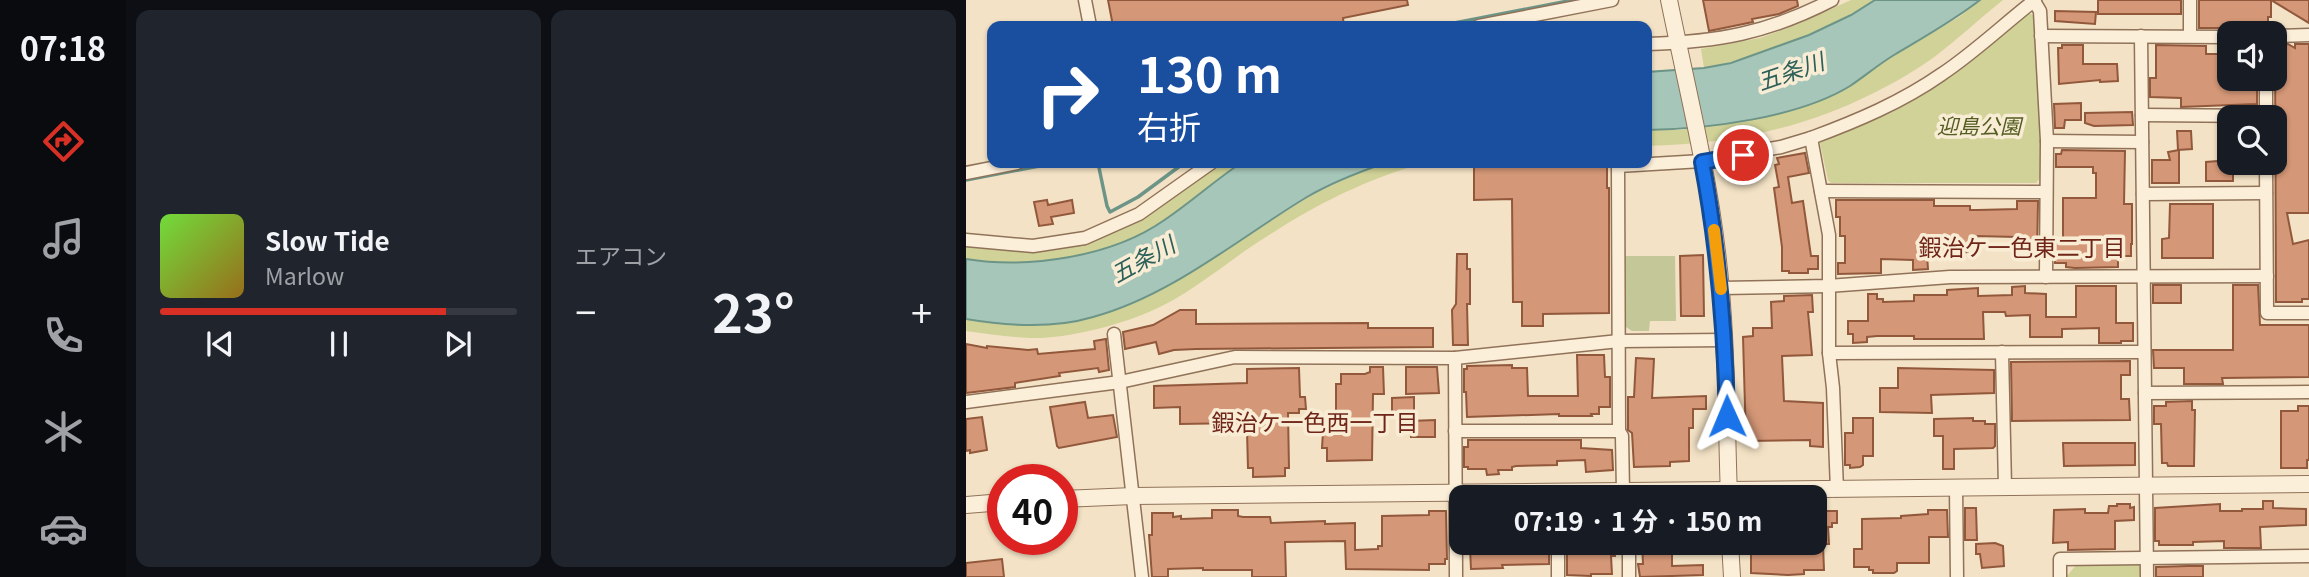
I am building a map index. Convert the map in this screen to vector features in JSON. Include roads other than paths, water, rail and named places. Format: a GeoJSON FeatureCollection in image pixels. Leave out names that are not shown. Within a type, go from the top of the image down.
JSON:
{"type":"FeatureCollection","features":[{"type":"Feature","properties":{"kind":"street"},"geometry":{"type":"LineString","coordinates":[[1085,0],[1089,21]]}},
{"type":"Feature","properties":{"kind":"street"},"geometry":{"type":"LineString","coordinates":[[1505,21],[1612,0]]}},
{"type":"Feature","properties":{"kind":"street"},"geometry":{"type":"LineString","coordinates":[[1669,0],[1716,240],[1725,340],[1729,485]]}},
{"type":"Feature","properties":{"kind":"street"},"geometry":{"type":"LineString","coordinates":[[1652,44],[1678,46],[1765,29],[1801,16],[1832,0]]}},
{"type":"Feature","properties":{"kind":"street"},"geometry":{"type":"LineString","coordinates":[[1652,161],[1781,147],[1853,122],[1943,74],[2034,0],[2040,11],[2047,141],[2046,277]]}},
{"type":"Feature","properties":{"kind":"street"},"geometry":{"type":"LineString","coordinates":[[2190,0],[2190,36]]}},
{"type":"Feature","properties":{"kind":"street"},"geometry":{"type":"LineString","coordinates":[[2287,36],[2309,35]]}},
{"type":"Feature","properties":{"kind":"street"},"geometry":{"type":"LineString","coordinates":[[2041,36],[2217,37]]}},
{"type":"Feature","properties":{"kind":"street"},"geometry":{"type":"LineString","coordinates":[[2141,36],[2147,577]]}},
{"type":"Feature","properties":{"kind":"street"},"geometry":{"type":"LineString","coordinates":[[2142,115],[2217,116]]}},
{"type":"Feature","properties":{"kind":"street"},"geometry":{"type":"LineString","coordinates":[[1811,138],[1829,235],[1829,353],[1837,490]]}},
{"type":"Feature","properties":{"kind":"street"},"geometry":{"type":"LineString","coordinates":[[2047,141],[2142,142]]}},
{"type":"Feature","properties":{"kind":"street"},"geometry":{"type":"LineString","coordinates":[[966,173],[992,168]]}},
{"type":"Feature","properties":{"kind":"street"},"geometry":{"type":"LineString","coordinates":[[966,240],[1033,246],[1085,238],[1139,214],[1204,168]]}},
{"type":"Feature","properties":{"kind":"street"},"geometry":{"type":"LineString","coordinates":[[1618,168],[1619,431],[1622,436],[1626,485]]}},
{"type":"Feature","properties":{"kind":"street"},"geometry":{"type":"LineString","coordinates":[[2266,175],[2267,313],[2309,313]]}},
{"type":"Feature","properties":{"kind":"street"},"geometry":{"type":"LineString","coordinates":[[1821,191],[2046,191]]}},
{"type":"Feature","properties":{"kind":"street"},"geometry":{"type":"LineString","coordinates":[[2143,194],[2266,193]]}},
{"type":"Feature","properties":{"kind":"street"},"geometry":{"type":"LineString","coordinates":[[1721,288],[1828,286],[1950,277],[2267,276]]}},
{"type":"Feature","properties":{"kind":"street"},"geometry":{"type":"LineString","coordinates":[[1114,334],[1142,577]]}},
{"type":"Feature","properties":{"kind":"street"},"geometry":{"type":"LineString","coordinates":[[966,402],[1120,382],[1235,357],[1455,358],[1619,341],[1725,340]]}},
{"type":"Feature","properties":{"kind":"street"},"geometry":{"type":"LineString","coordinates":[[2002,352],[2005,487]]}},
{"type":"Feature","properties":{"kind":"street"},"geometry":{"type":"LineString","coordinates":[[1829,353],[2144,352]]}},
{"type":"Feature","properties":{"kind":"street"},"geometry":{"type":"LineString","coordinates":[[1455,358],[1456,485]]}},
{"type":"Feature","properties":{"kind":"street"},"geometry":{"type":"LineString","coordinates":[[2145,393],[2309,392]]}},
{"type":"Feature","properties":{"kind":"street"},"geometry":{"type":"LineString","coordinates":[[1455,431],[1619,431]]}},
{"type":"Feature","properties":{"kind":"street"},"geometry":{"type":"LineString","coordinates":[[1827,490],[2309,484]]}},
{"type":"Feature","properties":{"kind":"street"},"geometry":{"type":"LineString","coordinates":[[1956,488],[1957,577]]}},
{"type":"Feature","properties":{"kind":"street"},"geometry":{"type":"LineString","coordinates":[[1078,498],[1449,493]]}},
{"type":"Feature","properties":{"kind":"street"},"geometry":{"type":"LineString","coordinates":[[966,505],[987,503]]}},
{"type":"Feature","properties":{"kind":"street"},"geometry":{"type":"LineString","coordinates":[[1457,577],[1458,555]]}},
{"type":"Feature","properties":{"kind":"street"},"geometry":{"type":"LineString","coordinates":[[1558,555],[1559,577]]}},
{"type":"Feature","properties":{"kind":"street"},"geometry":{"type":"LineString","coordinates":[[1629,555],[1629,577]]}},
{"type":"Feature","properties":{"kind":"street"},"geometry":{"type":"LineString","coordinates":[[1731,555],[1732,577]]}},
{"type":"Feature","properties":{"kind":"street"},"geometry":{"type":"LineString","coordinates":[[2060,577],[2060,559],[2309,556]]}},
{"type":"Feature","properties":{"kind":"water","name":"五条川"},"geometry":{"type":"Polygon","coordinates":[[[1875,0],[1980,0],[1829,97],[1752,120],[1652,130],[1652,72],[1731,63],[1809,35],[1875,0]]]}},
{"type":"Feature","properties":{"kind":"water","name":"五条川"},"geometry":{"type":"Polygon","coordinates":[[[1234,168],[1372,168],[1316,192],[1177,281],[1122,307],[1078,321],[1046,325],[1014,325],[966,319],[966,259],[1016,262],[1068,257],[1119,244],[1163,221],[1234,168]]]}},
{"type":"Feature","properties":{"kind":"waterway"},"geometry":{"type":"LineString","coordinates":[[1465,21],[1573,0]]}},
{"type":"Feature","properties":{"kind":"waterway"},"geometry":{"type":"LineString","coordinates":[[966,180],[1029,168]]}},
{"type":"Feature","properties":{"kind":"waterway"},"geometry":{"type":"LineString","coordinates":[[1099,168],[1110,212],[1138,197],[1177,168]]}},
{"type":"Feature","properties":{"kind":"district","name":"鍜治ケ一色東二丁目"},"geometry":{"type":"Point","coordinates":[2022,246]}},
{"type":"Feature","properties":{"kind":"district","name":"鍜治ケ一色西一丁目"},"geometry":{"type":"Point","coordinates":[1315,421]}},
{"type":"Feature","properties":{"kind":"park label","name":"迎島公園"},"geometry":{"type":"Point","coordinates":[1979,125]}}]}
